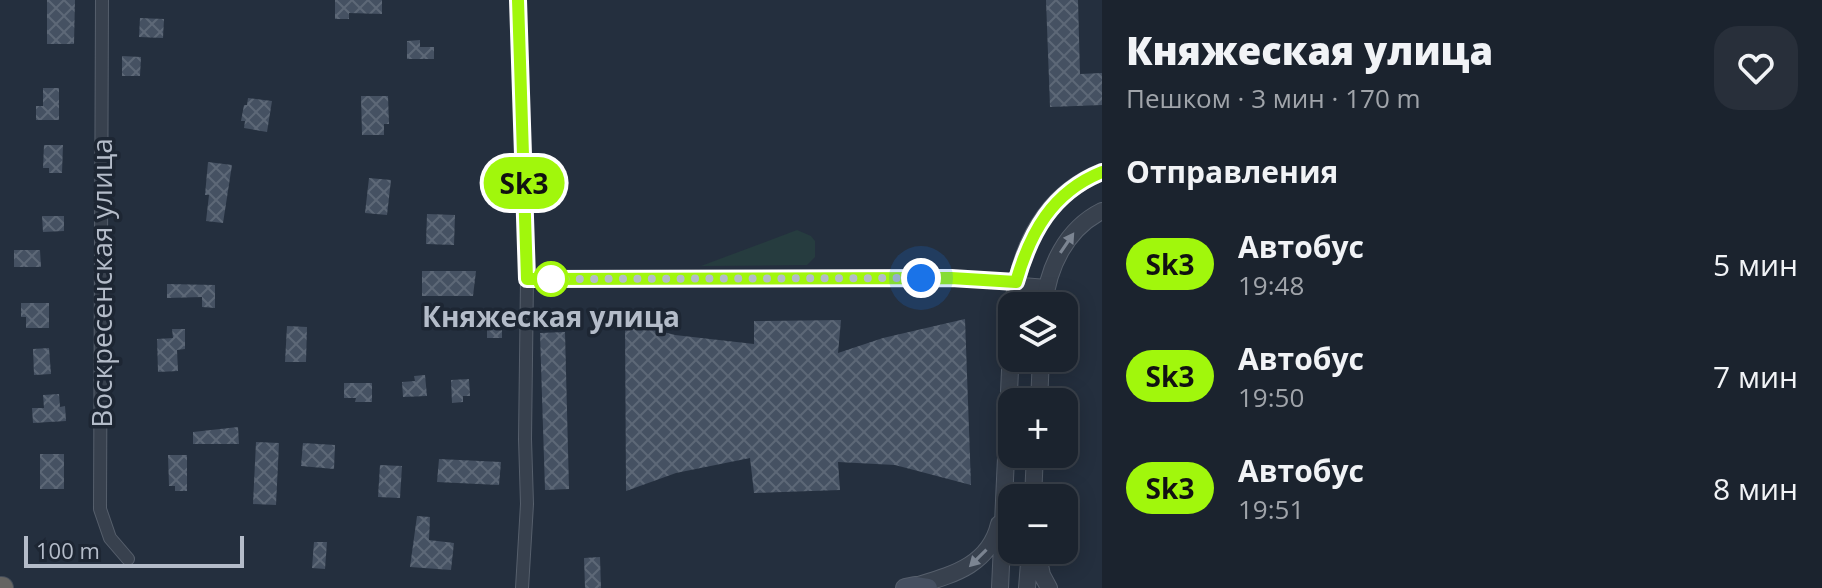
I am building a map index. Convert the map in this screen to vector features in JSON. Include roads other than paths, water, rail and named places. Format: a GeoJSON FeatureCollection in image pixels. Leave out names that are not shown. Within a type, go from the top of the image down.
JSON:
{"type":"FeatureCollection","features":[{"type":"Feature","properties":{"kind":"street","name":"Воскресенская улица"},"geometry":{"type":"LineString","coordinates":[[102,0],[100,509],[110,538],[128,559]]}},
{"type":"Feature","properties":{"kind":"street"},"geometry":{"type":"LineString","coordinates":[[518,0],[527,279],[527,504],[522,588]]}},
{"type":"Feature","properties":{"kind":"street"},"geometry":{"type":"LineString","coordinates":[[1015,292],[1027,247],[1047,213],[1069,190],[1102,172]]}},
{"type":"Feature","properties":{"kind":"street"},"geometry":{"type":"LineString","coordinates":[[1046,292],[1062,247],[1074,232],[1102,211]]}},
{"type":"Feature","properties":{"kind":"street"},"geometry":{"type":"LineString","coordinates":[[527,279],[951,278],[1047,286]]}},
{"type":"Feature","properties":{"kind":"street"},"geometry":{"type":"LineString","coordinates":[[1006,484],[1010,372]]}},
{"type":"Feature","properties":{"kind":"street"},"geometry":{"type":"LineString","coordinates":[[916,587],[960,573],[975,563],[998,528]]}},
{"type":"Feature","properties":{"kind":"street"},"geometry":{"type":"LineString","coordinates":[[1000,588],[1002,564]]}},
{"type":"Feature","properties":{"kind":"street"},"geometry":{"type":"LineString","coordinates":[[1027,588],[1029,564]]}},
{"type":"Feature","properties":{"kind":"street"},"geometry":{"type":"LineString","coordinates":[[1040,564],[1049,588]]}},
{"type":"Feature","properties":{"kind":"place","name":"Княжеская улица"},"geometry":{"type":"Point","coordinates":[551,279]}}]}
